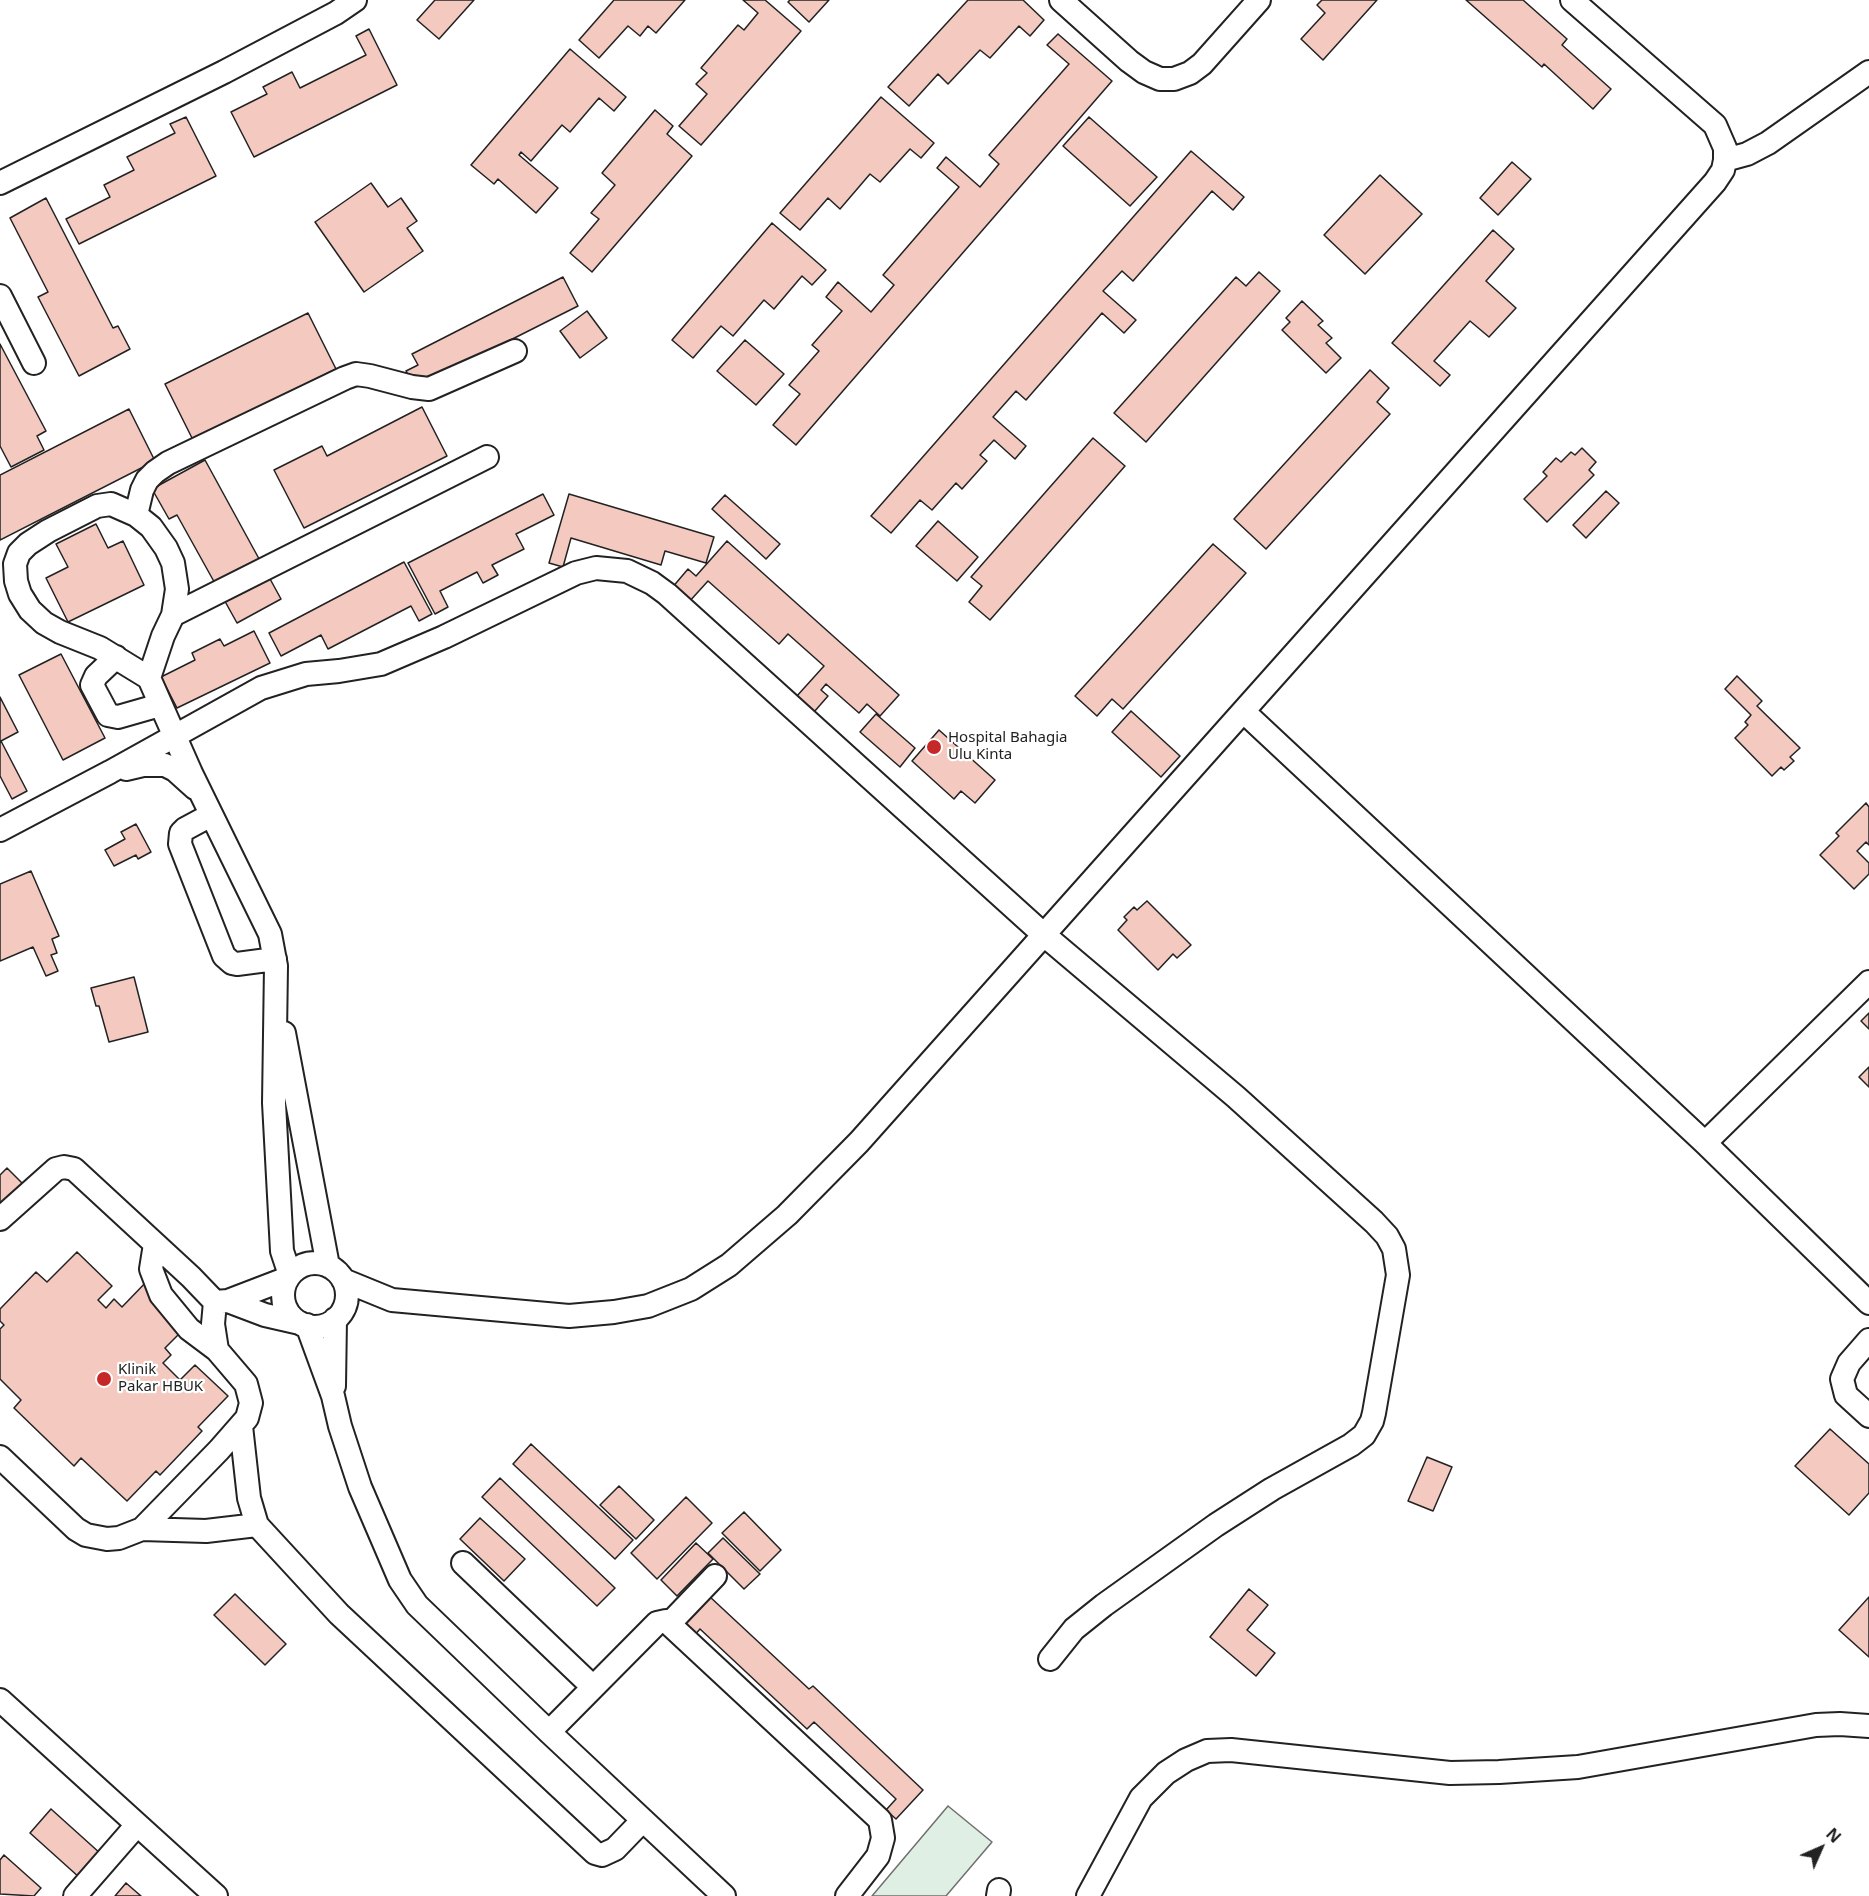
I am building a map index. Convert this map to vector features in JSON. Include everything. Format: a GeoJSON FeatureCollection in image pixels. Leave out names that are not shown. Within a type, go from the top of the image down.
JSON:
{"type":"FeatureCollection","features":[{"type":"Feature","properties":{"kind":"street"},"geometry":{"type":"LineString","coordinates":[[0,183],[225,72],[336,13],[355,0]]}},
{"type":"Feature","properties":{"kind":"street"},"geometry":{"type":"LineString","coordinates":[[1061,0],[1144,72],[1160,79],[1174,79],[1190,73],[1202,64],[1259,0]]}},
{"type":"Feature","properties":{"kind":"street"},"geometry":{"type":"LineString","coordinates":[[724,1896],[417,1605],[400,1580],[360,1487],[340,1426],[333,1396],[304,1324],[293,1318],[284,1303],[283,1294],[289,1277],[297,1268],[318,1263],[392,1300],[569,1316],[614,1312],[648,1306],[691,1289],[729,1265],[787,1215],[859,1142],[1706,194],[1723,170],[1725,148],[1715,125],[1572,0]]}},
{"type":"Feature","properties":{"kind":"street"},"geometry":{"type":"LineString","coordinates":[[1725,160],[1747,154],[1768,143],[1869,72]]}},
{"type":"Feature","properties":{"kind":"street"},"geometry":{"type":"LineString","coordinates":[[0,296],[34,363]]}},
{"type":"Feature","properties":{"kind":"street"},"geometry":{"type":"LineString","coordinates":[[136,515],[147,480],[168,463],[345,378],[356,374],[429,389],[515,351]]}},
{"type":"Feature","properties":{"kind":"street"},"geometry":{"type":"LineString","coordinates":[[173,615],[487,457]]}},
{"type":"Feature","properties":{"kind":"street"},"geometry":{"type":"LineString","coordinates":[[149,678],[173,615],[177,589],[173,564],[151,527],[136,515],[111,504],[97,506],[28,544],[19,553],[15,564],[16,581],[20,594],[30,610],[44,623],[60,633],[100,648],[149,678],[206,804],[270,934],[275,959],[274,1103],[282,1251],[289,1277]]}},
{"type":"Feature","properties":{"kind":"street"},"geometry":{"type":"LineString","coordinates":[[0,830],[261,688],[306,674],[339,672],[381,664],[444,637],[576,573],[596,568],[627,571],[652,583],[667,594],[1043,934],[1236,1097],[1374,1222],[1387,1236],[1394,1249],[1398,1275],[1374,1413],[1364,1435],[1352,1445],[1272,1489],[1216,1525],[1074,1629],[1050,1659]]}},
{"type":"Feature","properties":{"kind":"street"},"geometry":{"type":"LineString","coordinates":[[116,657],[96,676],[92,685],[108,715],[118,717],[160,705]]}},
{"type":"Feature","properties":{"kind":"street"},"geometry":{"type":"LineString","coordinates":[[1244,712],[1705,1143],[1869,1303]]}},
{"type":"Feature","properties":{"kind":"street"},"geometry":{"type":"LineString","coordinates":[[110,772],[143,765],[165,765],[175,770],[206,804]]}},
{"type":"Feature","properties":{"kind":"street"},"geometry":{"type":"LineString","coordinates":[[206,804],[181,833],[180,844],[224,956],[237,964],[275,959]]}},
{"type":"Feature","properties":{"kind":"street"},"geometry":{"type":"LineString","coordinates":[[1705,1143],[1869,982]]}},
{"type":"Feature","properties":{"kind":"street"},"geometry":{"type":"LineString","coordinates":[[276,994],[336,1273],[346,1290],[346,1301],[339,1315],[333,1396]]}},
{"type":"Feature","properties":{"kind":"street"},"geometry":{"type":"LineString","coordinates":[[0,1219],[56,1169],[74,1168],[155,1244],[222,1302],[265,1315],[317,1326],[327,1324],[339,1315],[392,1300]]}},
{"type":"Feature","properties":{"kind":"street"},"geometry":{"type":"LineString","coordinates":[[142,1529],[241,1426],[247,1418],[251,1403],[250,1392],[246,1384],[217,1350],[189,1329],[161,1295],[151,1269],[155,1244]]}},
{"type":"Feature","properties":{"kind":"street"},"geometry":{"type":"LineString","coordinates":[[217,1350],[213,1324],[222,1302],[289,1277]]}},
{"type":"Feature","properties":{"kind":"street"},"geometry":{"type":"LineString","coordinates":[[1869,1340],[1849,1363],[1842,1378],[1846,1395],[1869,1416]]}},
{"type":"Feature","properties":{"kind":"street"},"geometry":{"type":"LineString","coordinates":[[241,1426],[249,1498],[257,1525],[339,1614],[595,1853],[602,1855],[609,1853],[643,1820]]}},
{"type":"Feature","properties":{"kind":"street"},"geometry":{"type":"LineString","coordinates":[[0,1457],[65,1519],[86,1534],[107,1539],[119,1538],[142,1529],[206,1531],[257,1525]]}},
{"type":"Feature","properties":{"kind":"street"},"geometry":{"type":"LineString","coordinates":[[463,1563],[593,1688]]}},
{"type":"Feature","properties":{"kind":"street"},"geometry":{"type":"LineString","coordinates":[[670,1623],[715,1576]]}},
{"type":"Feature","properties":{"kind":"street"},"geometry":{"type":"LineString","coordinates":[[549,1732],[657,1623],[666,1620],[880,1820],[883,1838],[878,1856],[847,1896]]}},
{"type":"Feature","properties":{"kind":"street"},"geometry":{"type":"LineString","coordinates":[[0,1700],[136,1826],[216,1896]]}},
{"type":"Feature","properties":{"kind":"street"},"geometry":{"type":"LineString","coordinates":[[1088,1896],[1141,1798],[1166,1773],[1186,1760],[1207,1751],[1231,1750],[1450,1773],[1499,1772],[1578,1767],[1816,1725],[1869,1726]]}},
{"type":"Feature","properties":{"kind":"street"},"geometry":{"type":"LineString","coordinates":[[75,1896],[136,1826]]}},
{"type":"Feature","properties":{"kind":"green space"},"geometry":{"type":"Polygon","coordinates":[[[948,1806],[992,1842],[946,1896],[872,1896],[948,1806]]]}},
{"type":"Feature","properties":{"kind":"building"},"geometry":{"type":"Polygon","coordinates":[[[435,0],[474,0],[439,39],[417,20],[435,0]]]}},
{"type":"Feature","properties":{"kind":"building"},"geometry":{"type":"Polygon","coordinates":[[[614,0],[685,0],[656,33],[648,26],[640,36],[628,26],[599,58],[579,40],[614,0]]]}},
{"type":"Feature","properties":{"kind":"building"},"geometry":{"type":"Polygon","coordinates":[[[743,0],[765,0],[801,31],[701,145],[679,126],[707,94],[696,84],[707,73],[701,68],[738,25],[744,30],[758,13],[743,0]]]}},
{"type":"Feature","properties":{"kind":"building"},"geometry":{"type":"Polygon","coordinates":[[[790,0],[829,0],[809,22],[788,2],[790,0]]]}},
{"type":"Feature","properties":{"kind":"building"},"geometry":{"type":"Polygon","coordinates":[[[968,0],[1023,0],[1044,20],[1030,36],[1019,26],[990,58],[980,50],[948,84],[938,74],[909,106],[888,87],[968,0]]]}},
{"type":"Feature","properties":{"kind":"building"},"geometry":{"type":"Polygon","coordinates":[[[1322,0],[1377,0],[1323,60],[1301,39],[1325,13],[1317,5],[1322,0]]]}},
{"type":"Feature","properties":{"kind":"building"},"geometry":{"type":"Polygon","coordinates":[[[1466,0],[1523,0],[1567,39],[1562,45],[1611,89],[1593,109],[1544,64],[1542,67],[1466,0]]]}},
{"type":"Feature","properties":{"kind":"building"},"geometry":{"type":"Polygon","coordinates":[[[369,29],[397,85],[254,157],[231,112],[267,94],[263,87],[292,72],[300,88],[366,55],[356,36],[369,29]]]}},
{"type":"Feature","properties":{"kind":"building"},"geometry":{"type":"Polygon","coordinates":[[[1058,34],[1112,81],[796,445],[773,425],[800,394],[789,385],[819,351],[812,345],[842,311],[826,297],[838,282],[871,312],[894,285],[883,275],[959,187],[937,168],[946,157],[980,187],[999,164],[989,155],[1069,64],[1047,45],[1058,34]]]}},
{"type":"Feature","properties":{"kind":"building"},"geometry":{"type":"Polygon","coordinates":[[[570,49],[626,97],[614,111],[599,98],[570,132],[562,125],[531,161],[521,152],[519,155],[558,188],[536,213],[498,179],[494,184],[471,165],[570,49]]]}},
{"type":"Feature","properties":{"kind":"building"},"geometry":{"type":"Polygon","coordinates":[[[881,97],[934,143],[921,158],[910,149],[880,182],[870,174],[840,209],[828,198],[800,230],[780,213],[881,97]]]}},
{"type":"Feature","properties":{"kind":"building"},"geometry":{"type":"Polygon","coordinates":[[[655,110],[673,126],[667,134],[692,156],[592,272],[570,253],[599,219],[591,213],[615,185],[602,173],[655,110]]]}},
{"type":"Feature","properties":{"kind":"building"},"geometry":{"type":"Polygon","coordinates":[[[186,117],[216,176],[79,244],[66,219],[110,197],[104,185],[134,170],[127,157],[175,133],[170,124],[186,117]]]}},
{"type":"Feature","properties":{"kind":"building"},"geometry":{"type":"Polygon","coordinates":[[[1089,117],[1157,177],[1130,206],[1063,146],[1089,117]]]}},
{"type":"Feature","properties":{"kind":"building"},"geometry":{"type":"Polygon","coordinates":[[[1191,151],[1244,197],[1233,210],[1212,191],[1133,281],[1122,271],[1103,291],[1136,320],[1124,333],[1102,313],[1026,400],[1016,391],[993,417],[1026,446],[1015,459],[994,440],[980,455],[987,461],[962,489],[956,483],[932,510],[920,500],[891,533],[871,516],[1191,151]]]}},
{"type":"Feature","properties":{"kind":"building"},"geometry":{"type":"Polygon","coordinates":[[[1512,162],[1531,179],[1498,215],[1480,198],[1512,162]]]}},
{"type":"Feature","properties":{"kind":"building"},"geometry":{"type":"Polygon","coordinates":[[[1380,175],[1422,214],[1365,274],[1324,235],[1380,175]]]}},
{"type":"Feature","properties":{"kind":"building"},"geometry":{"type":"Polygon","coordinates":[[[371,183],[388,207],[401,198],[417,221],[407,228],[423,251],[364,292],[315,222],[371,183]]]}},
{"type":"Feature","properties":{"kind":"building"},"geometry":{"type":"Polygon","coordinates":[[[46,198],[113,328],[118,326],[130,349],[79,376],[38,297],[48,292],[10,218],[46,198]]]}},
{"type":"Feature","properties":{"kind":"building"},"geometry":{"type":"Polygon","coordinates":[[[772,223],[826,270],[812,285],[802,276],[774,309],[764,300],[733,336],[721,326],[693,358],[672,340],[772,223]]]}},
{"type":"Feature","properties":{"kind":"building"},"geometry":{"type":"Polygon","coordinates":[[[1493,230],[1514,249],[1486,281],[1516,308],[1489,337],[1470,321],[1434,361],[1450,375],[1440,386],[1392,343],[1493,230]]]}},
{"type":"Feature","properties":{"kind":"building"},"geometry":{"type":"Polygon","coordinates":[[[1259,272],[1280,291],[1146,442],[1114,413],[1236,277],[1246,286],[1259,272]]]}},
{"type":"Feature","properties":{"kind":"building"},"geometry":{"type":"Polygon","coordinates":[[[563,277],[578,306],[427,382],[414,385],[406,371],[418,365],[412,354],[563,277]]]}},
{"type":"Feature","properties":{"kind":"building"},"geometry":{"type":"Polygon","coordinates":[[[1302,301],[1323,321],[1318,325],[1332,338],[1326,343],[1341,358],[1326,373],[1282,330],[1290,322],[1286,318],[1302,301]]]}},
{"type":"Feature","properties":{"kind":"building"},"geometry":{"type":"Polygon","coordinates":[[[587,311],[607,338],[580,358],[560,331],[587,311]]]}},
{"type":"Feature","properties":{"kind":"building"},"geometry":{"type":"Polygon","coordinates":[[[308,313],[336,369],[193,440],[165,384],[308,313]]]}},
{"type":"Feature","properties":{"kind":"building"},"geometry":{"type":"Polygon","coordinates":[[[745,340],[784,374],[756,405],[717,371],[745,340]]]}},
{"type":"Feature","properties":{"kind":"building"},"geometry":{"type":"Polygon","coordinates":[[[0,344],[46,431],[37,436],[44,450],[11,467],[0,446],[0,344]]]}},
{"type":"Feature","properties":{"kind":"building"},"geometry":{"type":"Polygon","coordinates":[[[1370,370],[1389,388],[1377,402],[1390,414],[1266,549],[1234,519],[1370,370]]]}},
{"type":"Feature","properties":{"kind":"building"},"geometry":{"type":"Polygon","coordinates":[[[422,407],[447,456],[304,528],[274,470],[322,446],[327,456],[422,407]]]}},
{"type":"Feature","properties":{"kind":"building"},"geometry":{"type":"Polygon","coordinates":[[[129,409],[155,461],[0,540],[0,475],[129,409]]]}},
{"type":"Feature","properties":{"kind":"building"},"geometry":{"type":"Polygon","coordinates":[[[1093,438],[1125,466],[990,620],[969,602],[982,586],[971,577],[1093,438]]]}},
{"type":"Feature","properties":{"kind":"building"},"geometry":{"type":"Polygon","coordinates":[[[1582,448],[1596,462],[1589,470],[1594,475],[1547,522],[1524,499],[1547,476],[1543,472],[1556,458],[1561,462],[1571,452],[1575,455],[1582,448]]]}},
{"type":"Feature","properties":{"kind":"building"},"geometry":{"type":"Polygon","coordinates":[[[205,460],[281,599],[237,623],[177,515],[169,519],[152,489],[205,460]]]}},
{"type":"Feature","properties":{"kind":"building"},"geometry":{"type":"Polygon","coordinates":[[[1606,491],[1619,503],[1586,538],[1573,525],[1606,491]]]}},
{"type":"Feature","properties":{"kind":"building"},"geometry":{"type":"Polygon","coordinates":[[[543,494],[554,515],[516,534],[524,549],[492,565],[498,575],[483,583],[477,572],[440,591],[448,607],[435,614],[408,563],[543,494]]]}},
{"type":"Feature","properties":{"kind":"building"},"geometry":{"type":"Polygon","coordinates":[[[569,494],[714,537],[706,563],[665,551],[661,565],[571,538],[563,567],[549,563],[569,494]]]}},
{"type":"Feature","properties":{"kind":"building"},"geometry":{"type":"Polygon","coordinates":[[[725,495],[780,544],[766,559],[712,509],[725,495]]]}},
{"type":"Feature","properties":{"kind":"building"},"geometry":{"type":"Polygon","coordinates":[[[938,521],[978,557],[957,581],[916,546],[938,521]]]}},
{"type":"Feature","properties":{"kind":"building"},"geometry":{"type":"Polygon","coordinates":[[[96,524],[108,548],[123,541],[144,585],[68,622],[46,578],[68,567],[56,544],[96,524]]]}},
{"type":"Feature","properties":{"kind":"building"},"geometry":{"type":"Polygon","coordinates":[[[727,541],[899,695],[880,716],[867,704],[859,713],[826,684],[821,690],[828,696],[814,712],[796,697],[824,666],[788,634],[779,644],[708,581],[688,603],[671,589],[688,569],[696,576],[727,541]]]}},
{"type":"Feature","properties":{"kind":"building"},"geometry":{"type":"Polygon","coordinates":[[[1213,544],[1246,573],[1123,709],[1112,699],[1097,716],[1075,696],[1213,544]]]}},
{"type":"Feature","properties":{"kind":"building"},"geometry":{"type":"Polygon","coordinates":[[[404,562],[432,614],[419,621],[411,606],[328,649],[321,635],[281,656],[269,633],[404,562]]]}},
{"type":"Feature","properties":{"kind":"building"},"geometry":{"type":"Polygon","coordinates":[[[254,631],[270,663],[177,708],[161,677],[195,660],[192,653],[220,639],[224,646],[254,631]]]}},
{"type":"Feature","properties":{"kind":"building"},"geometry":{"type":"Polygon","coordinates":[[[61,654],[105,738],[63,760],[19,675],[61,654]]]}},
{"type":"Feature","properties":{"kind":"building"},"geometry":{"type":"Polygon","coordinates":[[[1737,676],[1762,701],[1757,706],[1800,748],[1790,757],[1794,761],[1784,770],[1781,767],[1772,776],[1735,738],[1748,725],[1745,722],[1751,715],[1725,689],[1737,676]]]}},
{"type":"Feature","properties":{"kind":"building"},"geometry":{"type":"Polygon","coordinates":[[[0,697],[18,732],[1,741],[27,791],[12,799],[0,776],[0,697]]]}},
{"type":"Feature","properties":{"kind":"building"},"geometry":{"type":"Polygon","coordinates":[[[1131,711],[1180,756],[1161,777],[1112,732],[1131,711]]]}},
{"type":"Feature","properties":{"kind":"building"},"geometry":{"type":"Polygon","coordinates":[[[876,714],[915,748],[900,767],[860,732],[876,714]]]}},
{"type":"Feature","properties":{"kind":"building"},"geometry":{"type":"Polygon","coordinates":[[[939,730],[995,780],[975,803],[961,791],[954,799],[912,761],[939,730]]]}},
{"type":"Feature","properties":{"kind":"building"},"geometry":{"type":"Polygon","coordinates":[[[1866,803],[1869,807],[1869,845],[1866,842],[1857,851],[1869,863],[1869,874],[1854,889],[1820,855],[1839,836],[1836,833],[1866,803]]]}},
{"type":"Feature","properties":{"kind":"building"},"geometry":{"type":"Polygon","coordinates":[[[136,824],[151,852],[138,859],[136,855],[114,866],[105,850],[125,839],[121,832],[136,824]]]}},
{"type":"Feature","properties":{"kind":"building"},"geometry":{"type":"Polygon","coordinates":[[[31,871],[59,936],[52,939],[57,953],[51,955],[58,971],[46,976],[33,947],[0,961],[0,884],[31,871]]]}},
{"type":"Feature","properties":{"kind":"building"},"geometry":{"type":"Polygon","coordinates":[[[1147,901],[1191,945],[1177,958],[1173,954],[1158,970],[1118,930],[1127,920],[1124,917],[1134,907],[1137,910],[1147,901]]]}},
{"type":"Feature","properties":{"kind":"building"},"geometry":{"type":"Polygon","coordinates":[[[134,977],[148,1032],[109,1042],[99,1006],[96,1006],[91,988],[134,977]]]}},
{"type":"Feature","properties":{"kind":"building"},"geometry":{"type":"Polygon","coordinates":[[[1869,1013],[1869,1029],[1861,1021],[1869,1013]]]}},
{"type":"Feature","properties":{"kind":"building"},"geometry":{"type":"Polygon","coordinates":[[[1869,1067],[1869,1087],[1859,1077],[1869,1067]]]}},
{"type":"Feature","properties":{"kind":"building"},"geometry":{"type":"Polygon","coordinates":[[[7,1168],[23,1184],[0,1207],[0,1175],[7,1168]]]}},
{"type":"Feature","properties":{"kind":"building"},"geometry":{"type":"Polygon","coordinates":[[[77,1252],[112,1286],[98,1300],[106,1308],[114,1299],[122,1307],[150,1278],[193,1320],[165,1348],[171,1355],[163,1363],[180,1380],[195,1365],[228,1396],[198,1427],[202,1431],[160,1475],[156,1471],[127,1501],[81,1458],[74,1466],[14,1408],[21,1400],[0,1379],[0,1329],[4,1325],[0,1321],[0,1309],[36,1272],[47,1282],[77,1252]]]}},
{"type":"Feature","properties":{"kind":"building"},"geometry":{"type":"Polygon","coordinates":[[[1830,1429],[1869,1464],[1869,1493],[1849,1515],[1795,1466],[1830,1429]]]}},
{"type":"Feature","properties":{"kind":"building"},"geometry":{"type":"Polygon","coordinates":[[[531,1444],[633,1540],[615,1559],[513,1464],[531,1444]]]}},
{"type":"Feature","properties":{"kind":"building"},"geometry":{"type":"Polygon","coordinates":[[[1427,1457],[1452,1467],[1433,1511],[1408,1501],[1427,1457]]]}},
{"type":"Feature","properties":{"kind":"building"},"geometry":{"type":"Polygon","coordinates":[[[500,1478],[615,1588],[597,1606],[482,1497],[500,1478]]]}},
{"type":"Feature","properties":{"kind":"building"},"geometry":{"type":"Polygon","coordinates":[[[619,1486],[654,1520],[636,1539],[600,1505],[619,1486]]]}},
{"type":"Feature","properties":{"kind":"building"},"geometry":{"type":"Polygon","coordinates":[[[686,1497],[712,1523],[657,1579],[631,1553],[686,1497]]]}},
{"type":"Feature","properties":{"kind":"building"},"geometry":{"type":"Polygon","coordinates":[[[744,1512],[781,1550],[760,1571],[722,1533],[744,1512]]]}},
{"type":"Feature","properties":{"kind":"building"},"geometry":{"type":"Polygon","coordinates":[[[480,1518],[525,1559],[504,1581],[460,1539],[480,1518]]]}},
{"type":"Feature","properties":{"kind":"building"},"geometry":{"type":"Polygon","coordinates":[[[723,1538],[760,1574],[744,1589],[708,1553],[723,1538]]]}},
{"type":"Feature","properties":{"kind":"building"},"geometry":{"type":"Polygon","coordinates":[[[696,1543],[713,1559],[677,1596],[661,1580],[696,1543]]]}},
{"type":"Feature","properties":{"kind":"building"},"geometry":{"type":"Polygon","coordinates":[[[1249,1589],[1268,1605],[1247,1630],[1275,1653],[1256,1676],[1210,1637],[1249,1589]]]}},
{"type":"Feature","properties":{"kind":"building"},"geometry":{"type":"Polygon","coordinates":[[[235,1594],[286,1644],[265,1665],[214,1615],[235,1594]]]}},
{"type":"Feature","properties":{"kind":"building"},"geometry":{"type":"Polygon","coordinates":[[[709,1596],[809,1689],[813,1686],[923,1790],[896,1819],[886,1810],[896,1799],[814,1722],[807,1729],[700,1629],[693,1637],[681,1625],[709,1596]]]}},
{"type":"Feature","properties":{"kind":"building"},"geometry":{"type":"Polygon","coordinates":[[[1869,1597],[1869,1657],[1839,1630],[1869,1597]]]}},
{"type":"Feature","properties":{"kind":"building"},"geometry":{"type":"Polygon","coordinates":[[[51,1809],[101,1854],[80,1878],[30,1833],[51,1809]]]}},
{"type":"Feature","properties":{"kind":"building"},"geometry":{"type":"Polygon","coordinates":[[[4,1855],[41,1888],[34,1896],[0,1894],[0,1860],[4,1855]]]}},
{"type":"Feature","properties":{"kind":"building"},"geometry":{"type":"Polygon","coordinates":[[[126,1883],[141,1896],[115,1896],[126,1883]]]}},
{"type":"Feature","properties":{"kind":"place","name":"Hospital Bahagia Ulu Kinta"},"geometry":{"type":"Point","coordinates":[934,747]}},
{"type":"Feature","properties":{"kind":"place","name":"Klinik Pakar HBUK"},"geometry":{"type":"Point","coordinates":[104,1379]}}]}
